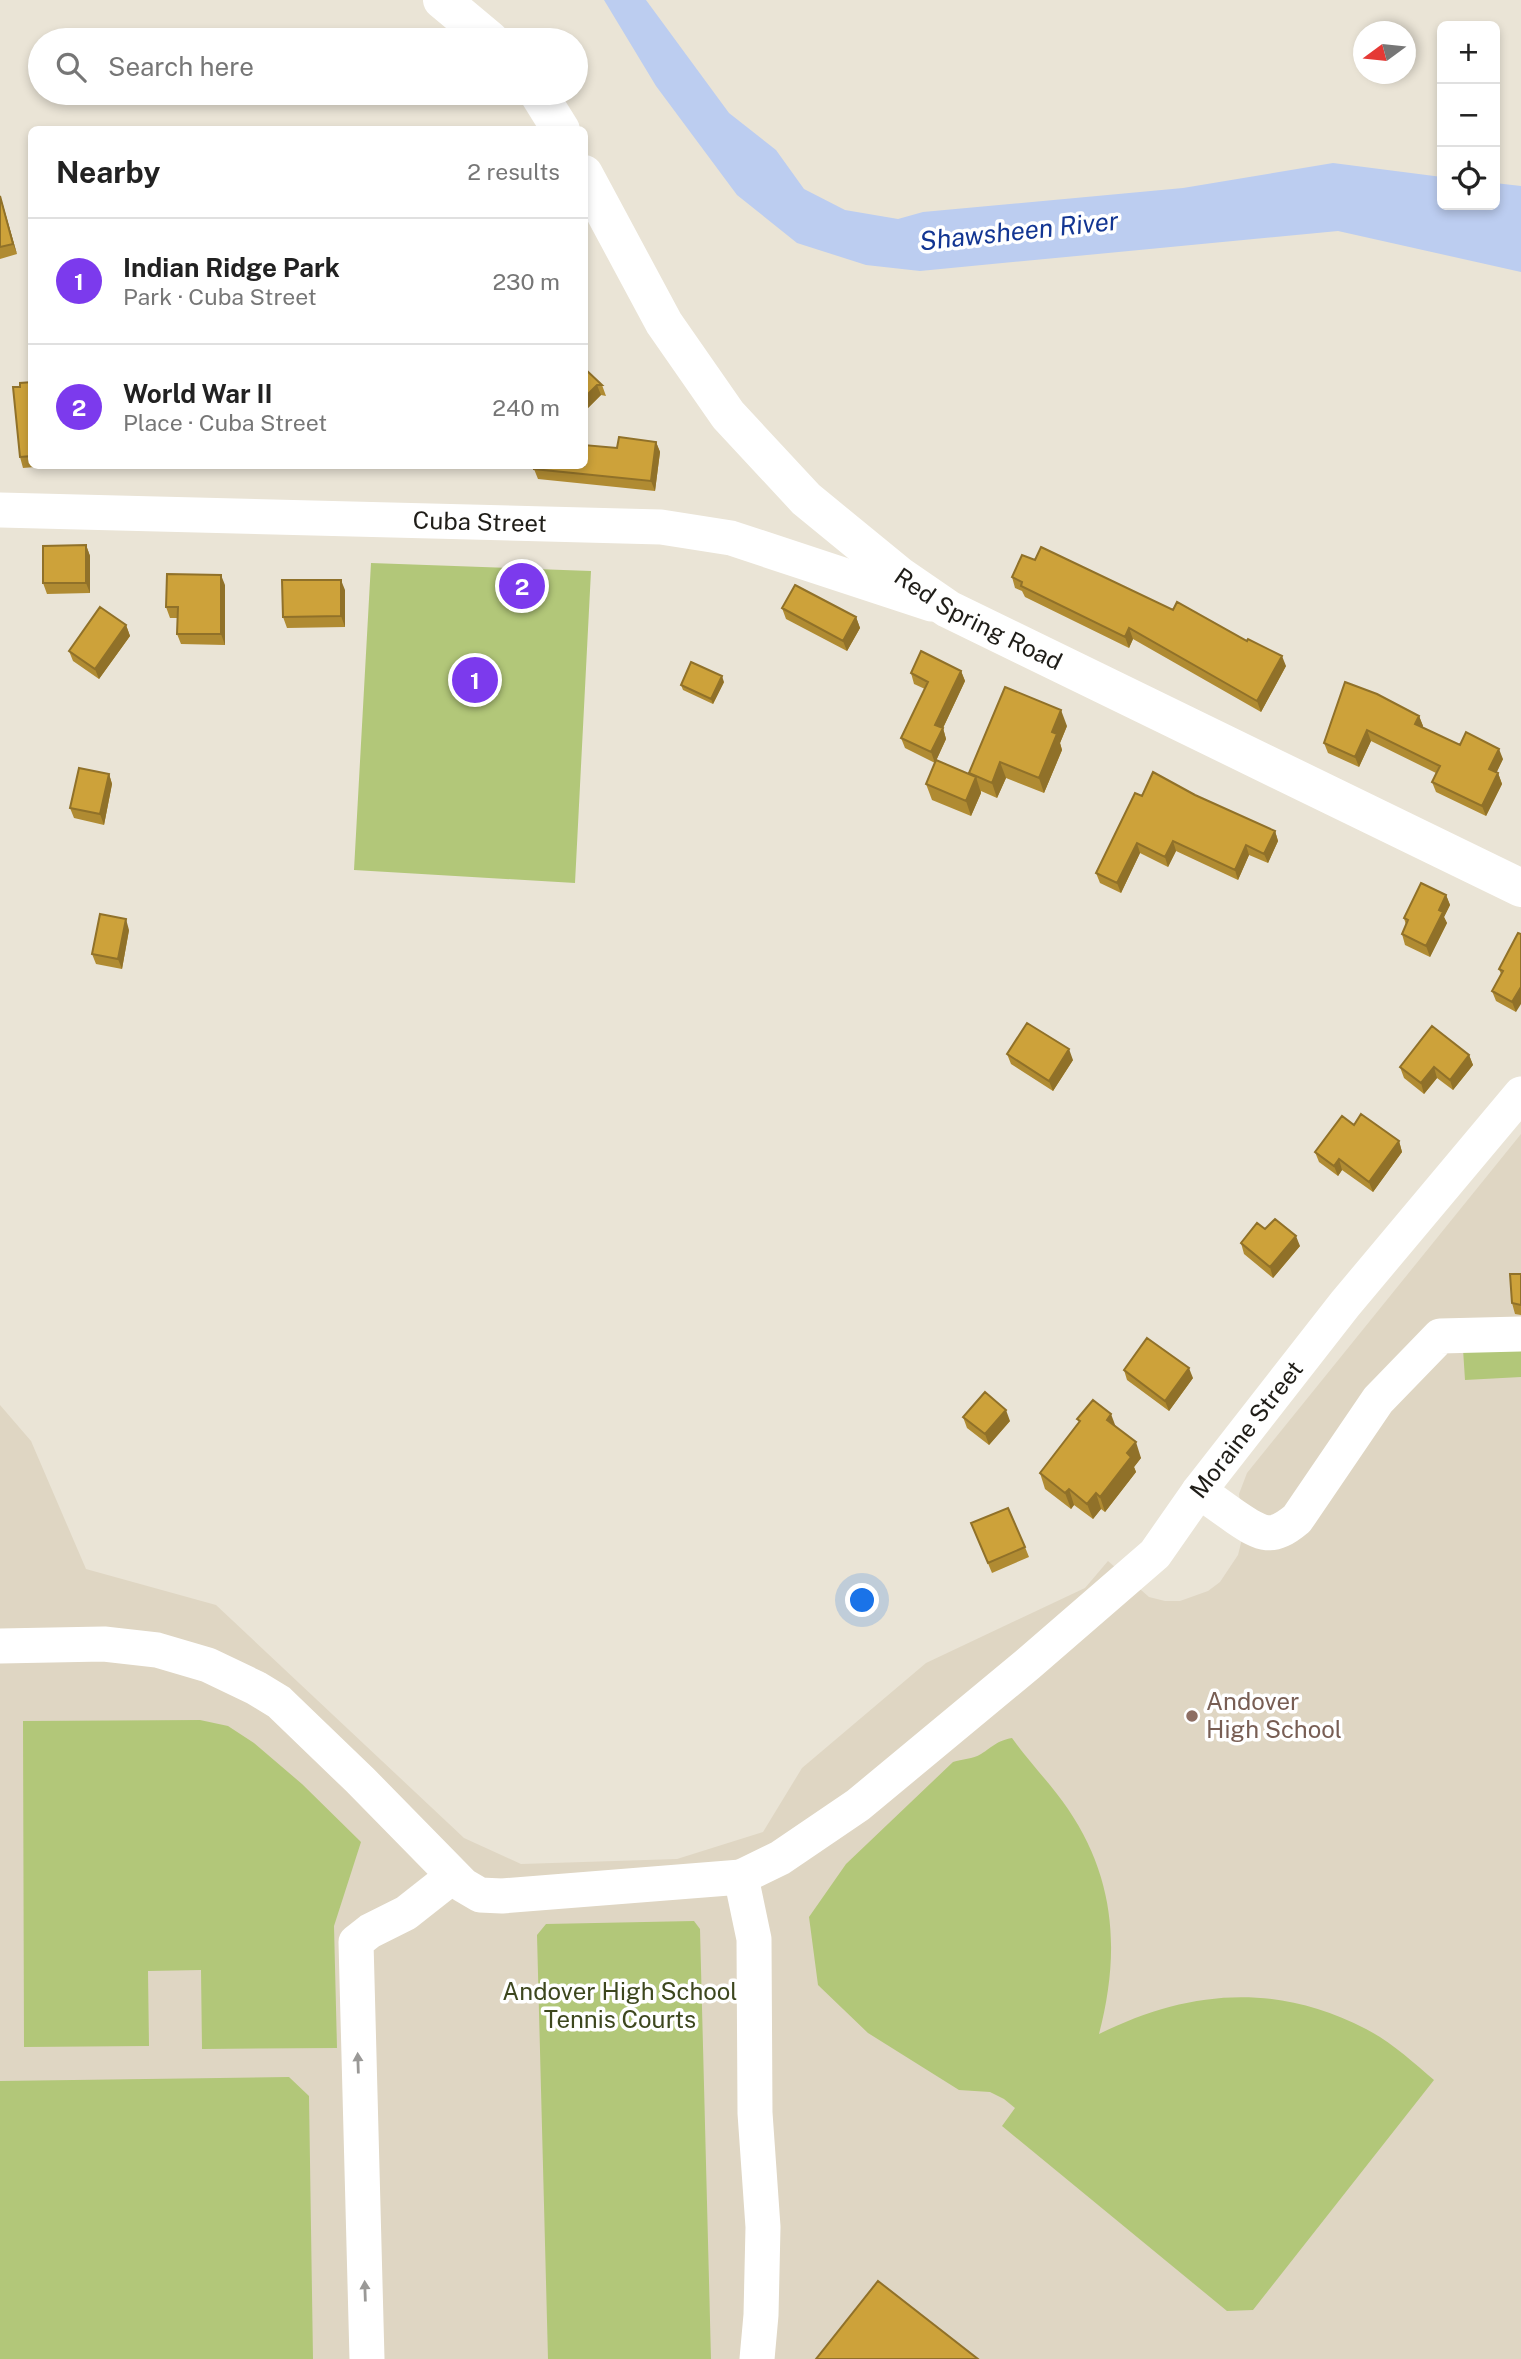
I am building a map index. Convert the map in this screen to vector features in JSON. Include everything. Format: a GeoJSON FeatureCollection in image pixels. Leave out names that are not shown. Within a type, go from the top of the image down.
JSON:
{"type":"FeatureCollection","features":[{"type":"Feature","properties":{"kind":"main road"},"geometry":{"type":"LineString","coordinates":[[442,0],[476,28]]}},
{"type":"Feature","properties":{"kind":"main road"},"geometry":{"type":"LineString","coordinates":[[545,105],[559,126]]}},
{"type":"Feature","properties":{"kind":"main road","name":"Red Spring Road"},"geometry":{"type":"LineString","coordinates":[[588,181],[664,323],[728,415],[806,499],[900,576],[948,609],[1521,888]]}},
{"type":"Feature","properties":{"kind":"street","name":"Cuba Street"},"geometry":{"type":"LineString","coordinates":[[0,510],[661,527],[731,537],[948,609]]}},
{"type":"Feature","properties":{"kind":"street","name":"Moraine Street"},"geometry":{"type":"LineString","coordinates":[[741,1877],[780,1858],[858,1805],[1028,1664],[1154,1554],[1345,1304],[1521,1094]]}},
{"type":"Feature","properties":{"kind":"street"},"geometry":{"type":"LineString","coordinates":[[1199,1492],[1258,1532],[1270,1534],[1284,1529],[1297,1519],[1378,1400],[1440,1336],[1521,1334]]}},
{"type":"Feature","properties":{"kind":"street"},"geometry":{"type":"LineString","coordinates":[[0,1646],[130,1646],[182,1657],[232,1676],[279,1702],[471,1891],[490,1896],[741,1877],[754,1939],[755,2113],[763,2227],[757,2359]]}},
{"type":"Feature","properties":{"kind":"street"},"geometry":{"type":"LineString","coordinates":[[367,2359],[356,1942],[370,1931],[406,1913],[453,1876]]}},
{"type":"Feature","properties":{"kind":"shaded area","name":"Andover High School"},"geometry":{"type":"Polygon","coordinates":[[[1521,1134],[1521,2359],[0,2359],[0,1405],[31,1441],[86,1569],[216,1605],[464,1838],[521,1864],[677,1859],[763,1832],[802,1768],[926,1663],[1085,1588],[1108,1561],[1149,1597],[1165,1601],[1180,1601],[1208,1591],[1220,1582],[1238,1555],[1241,1543],[1243,1529],[1239,1494],[1247,1473],[1521,1134]]]}},
{"type":"Feature","properties":{"kind":"green space"},"geometry":{"type":"Polygon","coordinates":[[[371,563],[591,571],[575,883],[354,870],[371,563]]]}},
{"type":"Feature","properties":{"kind":"green space"},"geometry":{"type":"Polygon","coordinates":[[[1521,1346],[1521,1377],[1465,1380],[1463,1349],[1521,1346]]]}},
{"type":"Feature","properties":{"kind":"green space"},"geometry":{"type":"Polygon","coordinates":[[[200,1720],[228,1726],[254,1743],[302,1784],[361,1842],[334,1926],[337,2048],[202,2049],[201,1970],[148,1971],[149,2046],[24,2047],[23,1721],[200,1720]]]}},
{"type":"Feature","properties":{"kind":"green space"},"geometry":{"type":"Polygon","coordinates":[[[1012,1738],[1068,1809],[1096,1863],[1104,1890],[1111,1946],[1110,1975],[1099,2034],[1165,2008],[1232,1997],[1265,1998],[1332,2014],[1366,2029],[1393,2046],[1434,2080],[1253,2310],[1227,2311],[1002,2126],[1015,2108],[1004,2099],[990,2092],[959,2090],[868,2033],[818,1985],[809,1917],[846,1864],[953,1762],[978,1756],[999,1742],[1012,1738]]]}},
{"type":"Feature","properties":{"kind":"green space","name":"Andover High School Tennis Courts"},"geometry":{"type":"Polygon","coordinates":[[[694,1921],[700,1929],[711,2359],[548,2359],[537,1935],[546,1924],[694,1921]]]}},
{"type":"Feature","properties":{"kind":"green space"},"geometry":{"type":"Polygon","coordinates":[[[289,2077],[309,2096],[313,2359],[0,2359],[0,2081],[289,2077]]]}},
{"type":"Feature","properties":{"kind":"water","name":"Shawsheen River"},"geometry":{"type":"Polygon","coordinates":[[[604,0],[646,0],[729,113],[776,150],[804,189],[845,210],[898,219],[923,212],[1183,188],[1333,163],[1437,176],[1437,210],[1500,210],[1500,184],[1521,186],[1521,272],[1338,231],[920,271],[866,265],[797,243],[737,195],[656,86],[604,0]]]}},
{"type":"Feature","properties":{"kind":"building"},"geometry":{"type":"Polygon","coordinates":[[[0,196],[13,244],[0,247],[0,196]]]}},
{"type":"Feature","properties":{"kind":"building"},"geometry":{"type":"Polygon","coordinates":[[[588,372],[602,385],[597,385],[588,394],[588,372]]]}},
{"type":"Feature","properties":{"kind":"building"},"geometry":{"type":"Polygon","coordinates":[[[28,382],[28,456],[20,457],[13,387],[20,387],[20,383],[28,382]]]}},
{"type":"Feature","properties":{"kind":"building"},"geometry":{"type":"Polygon","coordinates":[[[619,437],[656,442],[651,481],[534,469],[588,469],[588,445],[617,448],[619,437]]]}},
{"type":"Feature","properties":{"kind":"building"},"geometry":{"type":"Polygon","coordinates":[[[86,545],[86,583],[43,583],[43,546],[86,545]]]}},
{"type":"Feature","properties":{"kind":"building"},"geometry":{"type":"Polygon","coordinates":[[[1041,547],[1173,610],[1177,602],[1247,641],[1248,639],[1282,656],[1257,701],[1129,628],[1125,637],[1021,586],[1022,582],[1012,577],[1022,555],[1035,560],[1041,547]]]}},
{"type":"Feature","properties":{"kind":"building"},"geometry":{"type":"Polygon","coordinates":[[[167,574],[221,575],[221,634],[177,634],[178,607],[166,607],[167,574]]]}},
{"type":"Feature","properties":{"kind":"building"},"geometry":{"type":"Polygon","coordinates":[[[282,580],[341,580],[341,616],[283,617],[282,580]]]}},
{"type":"Feature","properties":{"kind":"building"},"geometry":{"type":"Polygon","coordinates":[[[795,585],[856,617],[843,641],[782,608],[795,585]]]}},
{"type":"Feature","properties":{"kind":"building"},"geometry":{"type":"Polygon","coordinates":[[[100,607],[126,625],[95,669],[69,651],[100,607]]]}},
{"type":"Feature","properties":{"kind":"building"},"geometry":{"type":"Polygon","coordinates":[[[921,651],[961,671],[935,725],[943,728],[931,752],[901,738],[928,682],[911,673],[921,651]]]}},
{"type":"Feature","properties":{"kind":"building"},"geometry":{"type":"Polygon","coordinates":[[[691,662],[722,676],[711,699],[681,685],[691,662]]]}},
{"type":"Feature","properties":{"kind":"building"},"geometry":{"type":"Polygon","coordinates":[[[1345,682],[1377,694],[1419,716],[1415,724],[1460,745],[1466,732],[1499,749],[1489,769],[1498,773],[1482,806],[1432,782],[1440,766],[1367,730],[1355,757],[1324,743],[1345,682]]]}},
{"type":"Feature","properties":{"kind":"building"},"geometry":{"type":"Polygon","coordinates":[[[1005,687],[1061,710],[1052,732],[1057,734],[1039,778],[1000,762],[992,783],[969,773],[1005,687]]]}},
{"type":"Feature","properties":{"kind":"building"},"geometry":{"type":"Polygon","coordinates":[[[936,760],[976,777],[966,801],[926,784],[936,760]]]}},
{"type":"Feature","properties":{"kind":"building"},"geometry":{"type":"Polygon","coordinates":[[[79,768],[109,774],[100,814],[70,808],[79,768]]]}},
{"type":"Feature","properties":{"kind":"building"},"geometry":{"type":"Polygon","coordinates":[[[1153,772],[1195,795],[1275,831],[1264,854],[1246,845],[1235,870],[1173,841],[1165,857],[1137,843],[1117,883],[1096,873],[1135,793],[1142,796],[1153,772]]]}},
{"type":"Feature","properties":{"kind":"building"},"geometry":{"type":"Polygon","coordinates":[[[1421,883],[1446,895],[1439,910],[1443,912],[1426,946],[1402,934],[1408,920],[1404,918],[1421,883]]]}},
{"type":"Feature","properties":{"kind":"building"},"geometry":{"type":"Polygon","coordinates":[[[100,914],[126,919],[118,959],[92,954],[100,914]]]}},
{"type":"Feature","properties":{"kind":"building"},"geometry":{"type":"Polygon","coordinates":[[[1518,933],[1521,934],[1521,987],[1512,1002],[1492,991],[1503,971],[1499,969],[1518,933]]]}},
{"type":"Feature","properties":{"kind":"building"},"geometry":{"type":"Polygon","coordinates":[[[1027,1023],[1069,1049],[1049,1081],[1007,1054],[1027,1023]]]}},
{"type":"Feature","properties":{"kind":"building"},"geometry":{"type":"Polygon","coordinates":[[[1432,1026],[1469,1055],[1450,1080],[1434,1067],[1421,1083],[1400,1067],[1432,1026]]]}},
{"type":"Feature","properties":{"kind":"building"},"geometry":{"type":"Polygon","coordinates":[[[1361,1114],[1399,1141],[1369,1182],[1339,1159],[1334,1166],[1315,1152],[1342,1116],[1354,1125],[1361,1114]]]}},
{"type":"Feature","properties":{"kind":"building"},"geometry":{"type":"Polygon","coordinates":[[[1275,1219],[1296,1236],[1270,1267],[1241,1243],[1257,1223],[1265,1229],[1275,1219]]]}},
{"type":"Feature","properties":{"kind":"building"},"geometry":{"type":"Polygon","coordinates":[[[1510,1274],[1521,1274],[1521,1305],[1512,1303],[1510,1274]]]}},
{"type":"Feature","properties":{"kind":"building"},"geometry":{"type":"Polygon","coordinates":[[[1147,1338],[1189,1368],[1165,1401],[1124,1370],[1147,1338]]]}},
{"type":"Feature","properties":{"kind":"building"},"geometry":{"type":"Polygon","coordinates":[[[985,1392],[1006,1410],[985,1434],[963,1417],[985,1392]]]}},
{"type":"Feature","properties":{"kind":"building"},"geometry":{"type":"Polygon","coordinates":[[[1093,1400],[1111,1414],[1107,1420],[1136,1442],[1127,1453],[1131,1457],[1100,1497],[1096,1493],[1087,1504],[1069,1489],[1065,1493],[1040,1473],[1093,1400]]]}},
{"type":"Feature","properties":{"kind":"building"},"geometry":{"type":"Polygon","coordinates":[[[1008,1508],[1025,1547],[988,1563],[971,1523],[1008,1508]]]}},
{"type":"Feature","properties":{"kind":"building"},"geometry":{"type":"Polygon","coordinates":[[[878,2281],[978,2359],[816,2359],[878,2281]]]}},
{"type":"Feature","properties":{"kind":"place","name":"World War II"},"geometry":{"type":"Point","coordinates":[522,586]}},
{"type":"Feature","properties":{"kind":"place","name":"Indian Ridge Park"},"geometry":{"type":"Point","coordinates":[475,680]}},
{"type":"Feature","properties":{"kind":"place","name":"Andover High School"},"geometry":{"type":"Point","coordinates":[1192,1716]}}]}
